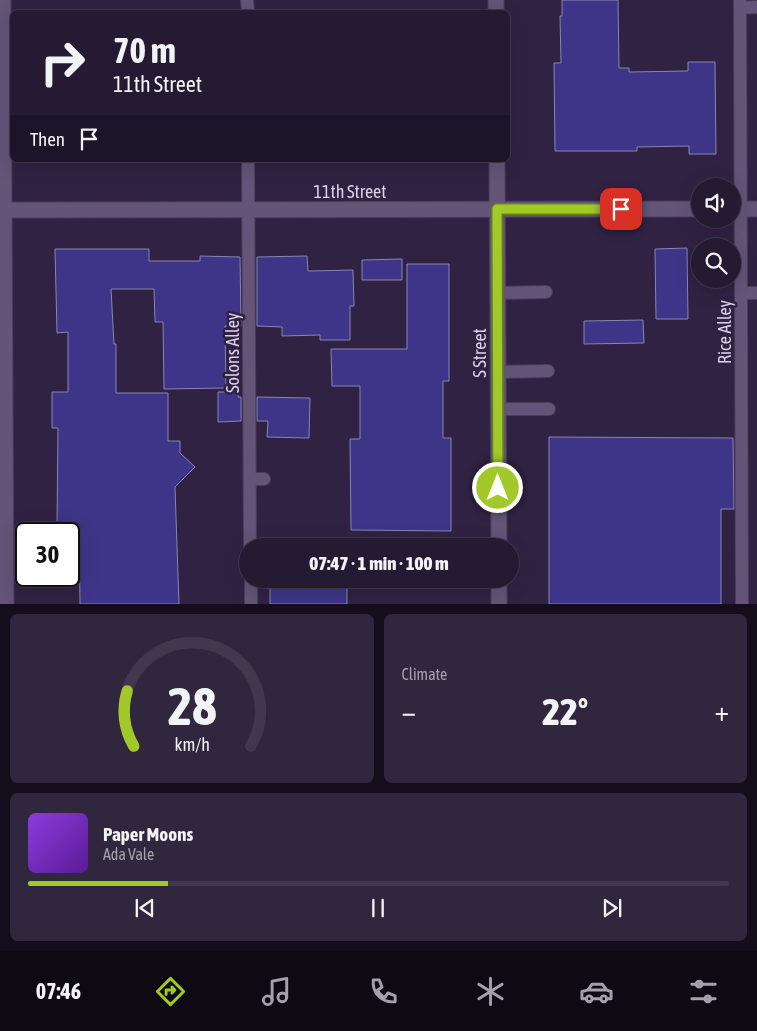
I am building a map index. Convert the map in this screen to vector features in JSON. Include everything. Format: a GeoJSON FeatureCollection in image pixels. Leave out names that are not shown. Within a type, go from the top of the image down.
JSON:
{"type":"FeatureCollection","features":[{"type":"Feature","properties":{"kind":"street"},"geometry":{"type":"LineString","coordinates":[[3,0],[2,210],[6,604]]}},
{"type":"Feature","properties":{"kind":"street","name":"S Street"},"geometry":{"type":"LineString","coordinates":[[497,162],[499,538]]}},
{"type":"Feature","properties":{"kind":"street"},"geometry":{"type":"LineString","coordinates":[[741,209],[757,208]]}},
{"type":"Feature","properties":{"kind":"street","name":"11th Street"},"geometry":{"type":"LineString","coordinates":[[2,210],[691,209]]}},
{"type":"Feature","properties":{"kind":"street"},"geometry":{"type":"LineString","coordinates":[[499,588],[499,604]]}},
{"type":"Feature","properties":{"kind":"lane"},"geometry":{"type":"LineString","coordinates":[[740,4],[757,7]]}},
{"type":"Feature","properties":{"kind":"lane","name":"Rice Alley"},"geometry":{"type":"LineString","coordinates":[[737,178],[740,4]]}},
{"type":"Feature","properties":{"kind":"lane","name":"Solons Alley"},"geometry":{"type":"LineString","coordinates":[[248,162],[250,479],[246,508],[249,538]]}},
{"type":"Feature","properties":{"kind":"lane","name":"Rice Alley"},"geometry":{"type":"LineString","coordinates":[[738,228],[741,293],[738,395],[742,604]]}},
{"type":"Feature","properties":{"kind":"lane"},"geometry":{"type":"LineString","coordinates":[[497,294],[546,292]]}},
{"type":"Feature","properties":{"kind":"lane"},"geometry":{"type":"LineString","coordinates":[[741,293],[757,293]]}},
{"type":"Feature","properties":{"kind":"lane"},"geometry":{"type":"LineString","coordinates":[[498,372],[548,371]]}},
{"type":"Feature","properties":{"kind":"lane"},"geometry":{"type":"LineString","coordinates":[[498,410],[549,409]]}},
{"type":"Feature","properties":{"kind":"lane"},"geometry":{"type":"LineString","coordinates":[[250,479],[264,479]]}},
{"type":"Feature","properties":{"kind":"lane"},"geometry":{"type":"LineString","coordinates":[[250,588],[251,604]]}},
{"type":"Feature","properties":{"kind":"building"},"geometry":{"type":"Polygon","coordinates":[[[562,0],[618,0],[619,68],[629,68],[629,72],[688,71],[688,62],[715,62],[716,154],[689,154],[689,146],[637,147],[637,151],[555,151],[554,63],[561,63],[560,16],[562,16],[562,0]]]}},
{"type":"Feature","properties":{"kind":"building"},"geometry":{"type":"Polygon","coordinates":[[[687,248],[688,319],[656,319],[655,249],[687,248]]]}},
{"type":"Feature","properties":{"kind":"building"},"geometry":{"type":"Polygon","coordinates":[[[55,249],[149,249],[149,261],[200,261],[200,256],[240,257],[241,326],[225,326],[226,388],[164,389],[163,322],[155,322],[154,289],[111,289],[114,344],[116,344],[116,393],[168,393],[168,441],[180,441],[180,453],[195,467],[175,487],[179,604],[80,604],[80,522],[57,522],[58,428],[52,428],[52,392],[68,392],[68,332],[57,333],[55,249]]]}},
{"type":"Feature","properties":{"kind":"building"},"geometry":{"type":"Polygon","coordinates":[[[307,256],[308,271],[353,270],[354,306],[350,306],[350,340],[320,340],[320,335],[282,336],[282,327],[257,326],[257,257],[307,256]]]}},
{"type":"Feature","properties":{"kind":"building"},"geometry":{"type":"Polygon","coordinates":[[[402,259],[402,280],[362,280],[362,260],[402,259]]]}},
{"type":"Feature","properties":{"kind":"building"},"geometry":{"type":"Polygon","coordinates":[[[407,264],[449,264],[449,381],[443,381],[443,438],[451,438],[451,531],[351,530],[350,439],[360,439],[360,386],[332,386],[331,349],[407,349],[407,264]]]}},
{"type":"Feature","properties":{"kind":"building"},"geometry":{"type":"Polygon","coordinates":[[[643,320],[644,343],[584,344],[584,321],[643,320]]]}},
{"type":"Feature","properties":{"kind":"building"},"geometry":{"type":"Polygon","coordinates":[[[218,392],[238,392],[238,397],[241,397],[241,421],[218,422],[218,392]]]}},
{"type":"Feature","properties":{"kind":"building"},"geometry":{"type":"Polygon","coordinates":[[[257,397],[310,398],[309,438],[267,437],[268,421],[257,421],[257,397]]]}},
{"type":"Feature","properties":{"kind":"building"},"geometry":{"type":"Polygon","coordinates":[[[549,437],[733,438],[734,509],[721,509],[721,604],[549,604],[549,437]]]}},
{"type":"Feature","properties":{"kind":"building"},"geometry":{"type":"Polygon","coordinates":[[[270,588],[347,588],[347,604],[270,604],[270,588]]]}},
{"type":"Feature","properties":{"kind":"route"},"geometry":{"type":"LineString","coordinates":[[498,488],[497,209],[621,209]]}}]}
